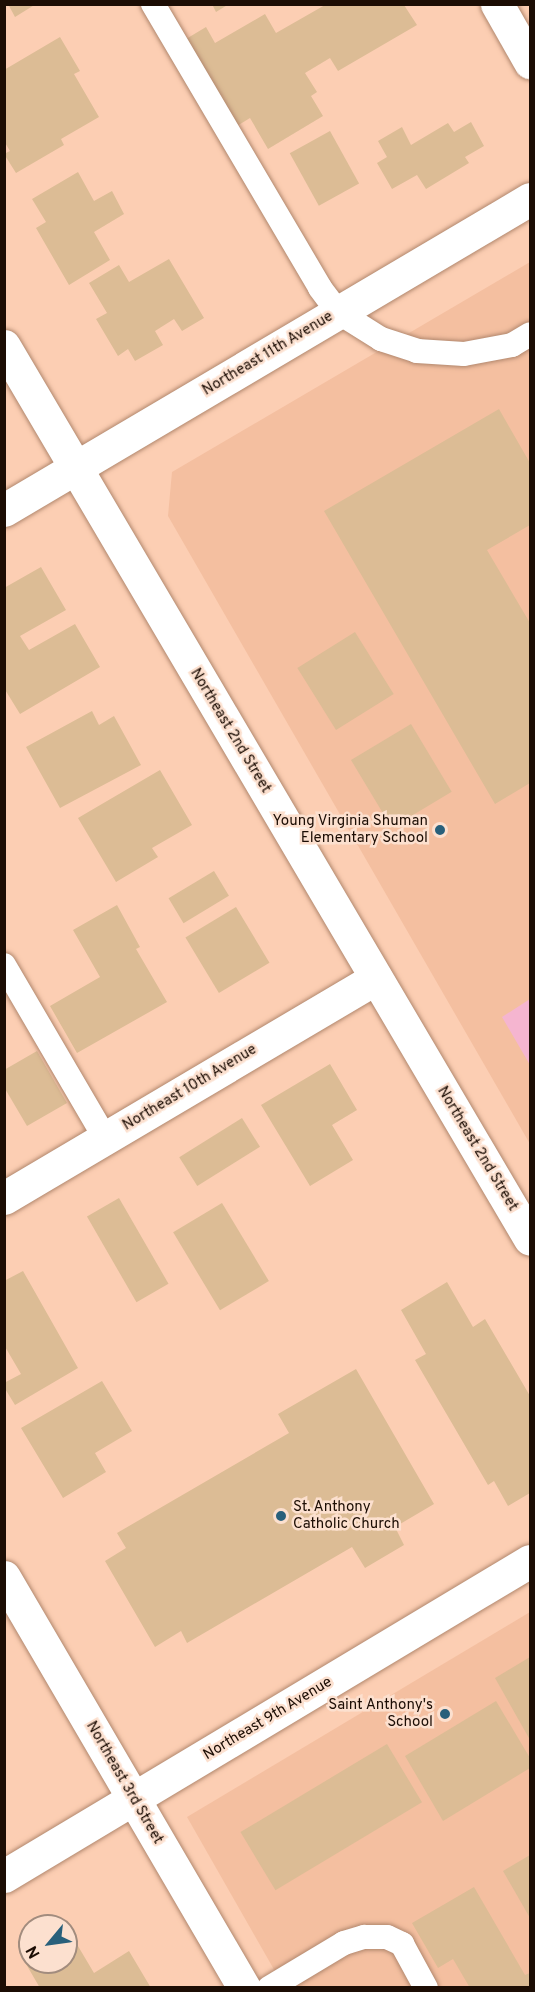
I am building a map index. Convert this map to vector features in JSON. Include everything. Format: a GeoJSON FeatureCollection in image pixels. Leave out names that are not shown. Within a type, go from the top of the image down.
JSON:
{"type":"FeatureCollection","features":[{"type":"Feature","properties":{"kind":"street"},"geometry":{"type":"LineString","coordinates":[[497,4],[531,62]]}},
{"type":"Feature","properties":{"kind":"street","name":"Northeast 11th Avenue"},"geometry":{"type":"LineString","coordinates":[[4,510],[531,199]]}},
{"type":"Feature","properties":{"kind":"street","name":"Northeast 2nd Street"},"geometry":{"type":"LineString","coordinates":[[4,346],[531,1239]]}},
{"type":"Feature","properties":{"kind":"street","name":"Northeast 10th Avenue"},"geometry":{"type":"LineString","coordinates":[[4,1198],[376,978]]}},
{"type":"Feature","properties":{"kind":"street","name":"Northeast 9th Avenue"},"geometry":{"type":"LineString","coordinates":[[4,1876],[531,1561]]}},
{"type":"Feature","properties":{"kind":"street","name":"Northeast 3rd Street"},"geometry":{"type":"LineString","coordinates":[[4,1577],[244,1988]]}},
{"type":"Feature","properties":{"kind":"lane"},"geometry":{"type":"LineString","coordinates":[[153,4],[320,288],[338,312],[381,339],[417,351],[464,354],[512,345],[531,334]]}},
{"type":"Feature","properties":{"kind":"lane"},"geometry":{"type":"LineString","coordinates":[[4,965],[105,1138]]}},
{"type":"Feature","properties":{"kind":"lane"},"geometry":{"type":"LineString","coordinates":[[269,1988],[344,1943],[364,1937],[387,1937],[402,1944],[426,1988]]}},
{"type":"Feature","properties":{"kind":"shaded area","name":"Young Virginia Shuman Elementary School"},"geometry":{"type":"Polygon","coordinates":[[[530,262],[530,1144],[168,516],[172,472],[530,262]]]}},
{"type":"Feature","properties":{"kind":"shaded area"},"geometry":{"type":"Polygon","coordinates":[[[530,999],[530,1065],[502,1017],[530,999]]]}},
{"type":"Feature","properties":{"kind":"shaded area","name":"Saint Anthony's School"},"geometry":{"type":"Polygon","coordinates":[[[530,1612],[530,1987],[284,1987],[187,1817],[530,1612]]]}},
{"type":"Feature","properties":{"kind":"building"},"geometry":{"type":"Polygon","coordinates":[[[8,4],[36,4],[15,17],[8,4]]]}},
{"type":"Feature","properties":{"kind":"building"},"geometry":{"type":"Polygon","coordinates":[[[212,4],[229,4],[216,12],[212,4]]]}},
{"type":"Feature","properties":{"kind":"building"},"geometry":{"type":"Polygon","coordinates":[[[325,5],[404,5],[417,25],[338,71],[330,58],[305,73],[317,92],[311,96],[323,116],[268,149],[250,118],[237,126],[186,39],[206,27],[215,43],[265,14],[276,33],[325,5]]]}},
{"type":"Feature","properties":{"kind":"building"},"geometry":{"type":"Polygon","coordinates":[[[60,37],[80,71],[74,74],[99,117],[61,139],[64,145],[16,173],[4,154],[10,151],[4,141],[4,70],[60,37]]]}},
{"type":"Feature","properties":{"kind":"building"},"geometry":{"type":"Polygon","coordinates":[[[471,122],[484,146],[465,157],[469,163],[426,189],[417,175],[392,189],[377,163],[387,157],[378,141],[402,127],[411,145],[448,123],[454,132],[471,122]]]}},
{"type":"Feature","properties":{"kind":"building"},"geometry":{"type":"Polygon","coordinates":[[[330,131],[359,183],[319,206],[290,153],[330,131]]]}},
{"type":"Feature","properties":{"kind":"building"},"geometry":{"type":"Polygon","coordinates":[[[78,172],[94,201],[112,191],[124,214],[94,232],[110,260],[69,285],[36,228],[46,222],[32,199],[78,172]]]}},
{"type":"Feature","properties":{"kind":"building"},"geometry":{"type":"Polygon","coordinates":[[[169,259],[204,318],[182,331],[174,319],[155,331],[163,345],[135,361],[128,349],[118,356],[96,319],[107,313],[89,283],[119,265],[129,282],[169,259]]]}},
{"type":"Feature","properties":{"kind":"building"},"geometry":{"type":"Polygon","coordinates":[[[499,409],[530,463],[530,525],[487,550],[530,623],[530,783],[495,804],[324,511],[499,409]]]}},
{"type":"Feature","properties":{"kind":"building"},"geometry":{"type":"Polygon","coordinates":[[[41,567],[66,610],[20,636],[29,650],[75,624],[100,667],[20,714],[4,688],[4,588],[41,567]]]}},
{"type":"Feature","properties":{"kind":"building"},"geometry":{"type":"Polygon","coordinates":[[[355,632],[394,694],[336,730],[297,668],[355,632]]]}},
{"type":"Feature","properties":{"kind":"building"},"geometry":{"type":"Polygon","coordinates":[[[92,711],[99,725],[114,716],[141,765],[60,808],[26,747],[92,711]]]}},
{"type":"Feature","properties":{"kind":"building"},"geometry":{"type":"Polygon","coordinates":[[[411,724],[452,792],[392,828],[351,760],[411,724]]]}},
{"type":"Feature","properties":{"kind":"building"},"geometry":{"type":"Polygon","coordinates":[[[160,770],[192,825],[152,848],[158,857],[116,882],[78,818],[160,770]]]}},
{"type":"Feature","properties":{"kind":"building"},"geometry":{"type":"Polygon","coordinates":[[[214,871],[229,896],[184,923],[169,898],[214,871]]]}},
{"type":"Feature","properties":{"kind":"building"},"geometry":{"type":"Polygon","coordinates":[[[117,905],[140,947],[136,949],[167,1002],[77,1053],[50,1006],[100,977],[73,930],[117,905]]]}},
{"type":"Feature","properties":{"kind":"building"},"geometry":{"type":"Polygon","coordinates":[[[236,907],[269,963],[219,993],[185,937],[236,907]]]}},
{"type":"Feature","properties":{"kind":"building"},"geometry":{"type":"Polygon","coordinates":[[[37,1051],[67,1103],[27,1126],[4,1087],[4,1070],[37,1051]]]}},
{"type":"Feature","properties":{"kind":"building"},"geometry":{"type":"Polygon","coordinates":[[[330,1064],[357,1110],[332,1125],[353,1160],[310,1186],[261,1105],[330,1064]]]}},
{"type":"Feature","properties":{"kind":"building"},"geometry":{"type":"Polygon","coordinates":[[[242,1118],[260,1147],[197,1186],[179,1157],[242,1118]]]}},
{"type":"Feature","properties":{"kind":"building"},"geometry":{"type":"Polygon","coordinates":[[[119,1198],[168,1284],[136,1302],[87,1216],[119,1198]]]}},
{"type":"Feature","properties":{"kind":"building"},"geometry":{"type":"Polygon","coordinates":[[[222,1203],[269,1281],[220,1310],[173,1232],[222,1203]]]}},
{"type":"Feature","properties":{"kind":"building"},"geometry":{"type":"Polygon","coordinates":[[[23,1271],[78,1368],[15,1405],[4,1387],[4,1383],[21,1374],[4,1345],[4,1281],[23,1271]]]}},
{"type":"Feature","properties":{"kind":"building"},"geometry":{"type":"Polygon","coordinates":[[[447,1282],[473,1327],[485,1319],[530,1396],[530,1493],[508,1506],[494,1481],[488,1485],[415,1360],[426,1354],[401,1310],[447,1282]]]}},
{"type":"Feature","properties":{"kind":"building","name":"St. Anthony Catholic Church"},"geometry":{"type":"Polygon","coordinates":[[[356,1369],[434,1504],[395,1527],[404,1545],[365,1568],[352,1547],[187,1643],[181,1631],[155,1647],[105,1561],[126,1548],[117,1533],[289,1433],[278,1414],[356,1369]]]}},
{"type":"Feature","properties":{"kind":"building"},"geometry":{"type":"Polygon","coordinates":[[[102,1381],[132,1431],[95,1453],[106,1472],[63,1498],[21,1428],[102,1381]]]}},
{"type":"Feature","properties":{"kind":"building"},"geometry":{"type":"Polygon","coordinates":[[[530,1657],[530,1740],[495,1678],[530,1657]]]}},
{"type":"Feature","properties":{"kind":"building"},"geometry":{"type":"Polygon","coordinates":[[[496,1701],[530,1758],[530,1768],[443,1821],[405,1756],[496,1701]]]}},
{"type":"Feature","properties":{"kind":"building"},"geometry":{"type":"Polygon","coordinates":[[[387,1744],[422,1802],[275,1890],[240,1832],[387,1744]]]}},
{"type":"Feature","properties":{"kind":"building"},"geometry":{"type":"Polygon","coordinates":[[[530,1855],[530,1918],[503,1871],[530,1855]]]}},
{"type":"Feature","properties":{"kind":"building"},"geometry":{"type":"Polygon","coordinates":[[[474,1887],[525,1975],[530,1973],[530,1988],[470,1988],[453,1959],[438,1968],[412,1923],[474,1887]]]}},
{"type":"Feature","properties":{"kind":"building"},"geometry":{"type":"Polygon","coordinates":[[[78,1946],[94,1973],[129,1951],[151,1988],[40,1988],[32,1974],[78,1974],[78,1946]]]}},
{"type":"Feature","properties":{"kind":"place","name":"Young Virginia Shuman Elementary School"},"geometry":{"type":"Point","coordinates":[440,830]}},
{"type":"Feature","properties":{"kind":"place","name":"St. Anthony Catholic Church"},"geometry":{"type":"Point","coordinates":[281,1516]}},
{"type":"Feature","properties":{"kind":"place","name":"Saint Anthony's School"},"geometry":{"type":"Point","coordinates":[445,1714]}}]}
